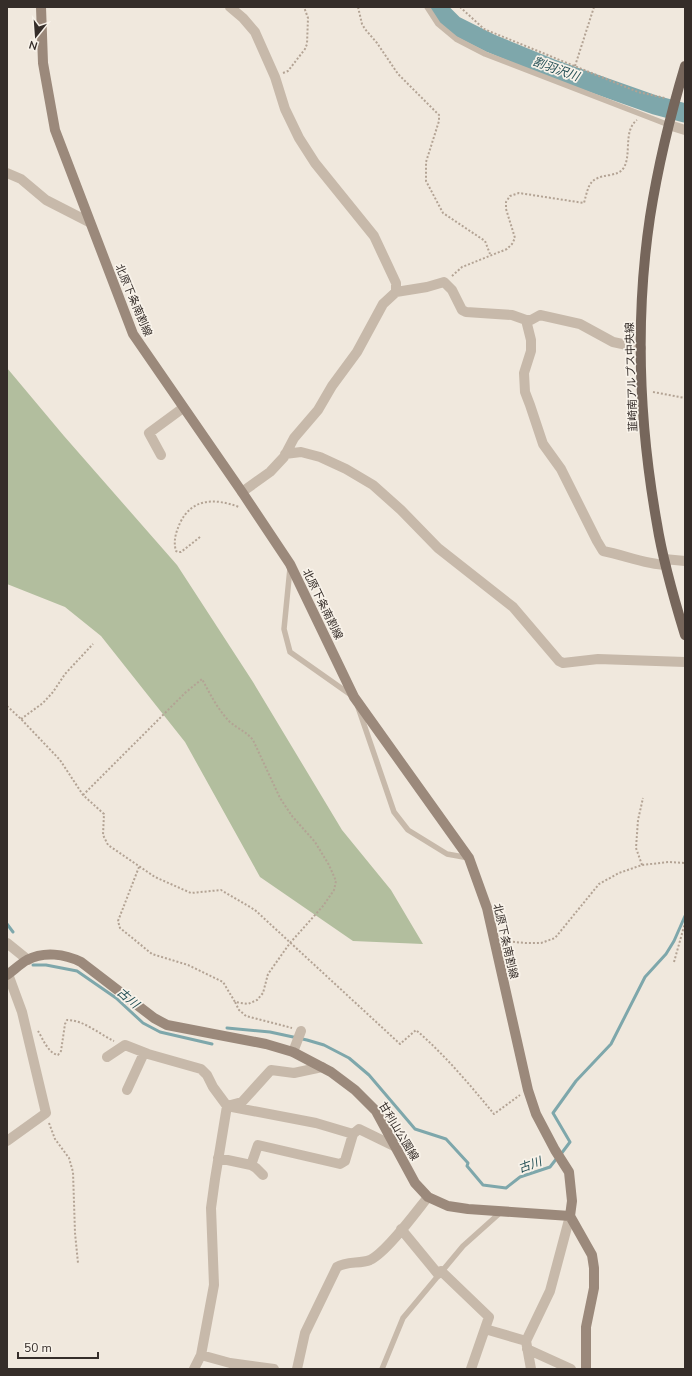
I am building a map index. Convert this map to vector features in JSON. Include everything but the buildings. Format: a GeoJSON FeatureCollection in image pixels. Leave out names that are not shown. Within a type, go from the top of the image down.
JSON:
{"type":"FeatureCollection","features":[{"type":"Feature","properties":{"kind":"main road","name":"北原下条南割線"},"geometry":{"type":"LineString","coordinates":[[41,7],[43,63],[55,130],[133,334],[256,511],[290,564],[354,697],[469,858],[487,908],[528,1090],[536,1114],[555,1150],[569,1172],[572,1201],[570,1216]]}},
{"type":"Feature","properties":{"kind":"main road"},"geometry":{"type":"LineString","coordinates":[[675,100],[685,66]]}},
{"type":"Feature","properties":{"kind":"main road","name":"韮崎南アルプス中央線"},"geometry":{"type":"LineString","coordinates":[[675,100],[650,217],[645,261],[640,348],[647,459],[657,525],[665,562],[685,636]]}},
{"type":"Feature","properties":{"kind":"main road","name":"甘利山公園線"},"geometry":{"type":"LineString","coordinates":[[8,974],[28,960],[39,956],[58,954],[71,957],[81,962],[154,1018],[167,1025],[295,1048],[355,1090],[376,1111],[415,1183],[428,1197],[448,1206],[468,1209],[570,1216]]}},
{"type":"Feature","properties":{"kind":"main road"},"geometry":{"type":"LineString","coordinates":[[570,1216],[592,1254],[594,1268],[594,1288],[586,1327],[586,1369]]}},
{"type":"Feature","properties":{"kind":"street"},"geometry":{"type":"LineString","coordinates":[[230,7],[243,18],[255,32],[275,77],[285,109],[299,138],[315,164],[374,236],[396,283],[396,292]]}},
{"type":"Feature","properties":{"kind":"street"},"geometry":{"type":"LineString","coordinates":[[670,121],[685,130]]}},
{"type":"Feature","properties":{"kind":"street"},"geometry":{"type":"LineString","coordinates":[[7,173],[21,179],[46,200],[89,222]]}},
{"type":"Feature","properties":{"kind":"street"},"geometry":{"type":"LineString","coordinates":[[242,492],[270,472],[285,454],[294,438],[318,410],[332,386],[357,352],[383,304],[396,292],[427,287],[444,282],[452,290],[462,310],[466,312],[512,315],[526,320],[531,320],[540,315],[567,320],[580,324],[613,342],[640,348]]}},
{"type":"Feature","properties":{"kind":"street"},"geometry":{"type":"LineString","coordinates":[[526,320],[531,340],[531,351],[524,373],[525,392],[543,444],[560,469],[603,551],[654,564],[685,561]]}},
{"type":"Feature","properties":{"kind":"street"},"geometry":{"type":"LineString","coordinates":[[161,455],[149,433],[183,408]]}},
{"type":"Feature","properties":{"kind":"street"},"geometry":{"type":"LineString","coordinates":[[285,454],[301,452],[320,458],[346,469],[373,485],[401,510],[438,548],[513,606],[559,661],[563,663],[598,659],[685,662]]}},
{"type":"Feature","properties":{"kind":"street"},"geometry":{"type":"LineString","coordinates":[[7,943],[28,960]]}},
{"type":"Feature","properties":{"kind":"street"},"geometry":{"type":"LineString","coordinates":[[7,1141],[46,1113],[22,1012],[8,974]]}},
{"type":"Feature","properties":{"kind":"street"},"geometry":{"type":"LineString","coordinates":[[295,1048],[301,1031]]}},
{"type":"Feature","properties":{"kind":"street"},"geometry":{"type":"LineString","coordinates":[[107,1057],[125,1045],[201,1069],[207,1075],[213,1087],[227,1106],[316,1123],[353,1134]]}},
{"type":"Feature","properties":{"kind":"street"},"geometry":{"type":"LineString","coordinates":[[127,1090],[144,1052]]}},
{"type":"Feature","properties":{"kind":"street"},"geometry":{"type":"LineString","coordinates":[[227,1106],[242,1102],[271,1070],[294,1073],[322,1067]]}},
{"type":"Feature","properties":{"kind":"street"},"geometry":{"type":"LineString","coordinates":[[194,1369],[201,1355],[214,1285],[211,1208],[227,1106]]}},
{"type":"Feature","properties":{"kind":"street"},"geometry":{"type":"LineString","coordinates":[[251,1165],[258,1145],[340,1164],[345,1161],[353,1134],[359,1129],[396,1147]]}},
{"type":"Feature","properties":{"kind":"street"},"geometry":{"type":"LineString","coordinates":[[218,1158],[251,1165],[263,1175]]}},
{"type":"Feature","properties":{"kind":"street"},"geometry":{"type":"LineString","coordinates":[[297,1369],[304,1333],[337,1267],[341,1264],[360,1263],[370,1260],[381,1253],[428,1197]]}},
{"type":"Feature","properties":{"kind":"street"},"geometry":{"type":"LineString","coordinates":[[531,1369],[527,1345],[550,1291],[570,1216]]}},
{"type":"Feature","properties":{"kind":"street"},"geometry":{"type":"LineString","coordinates":[[401,1229],[439,1273],[489,1317],[471,1369]]}},
{"type":"Feature","properties":{"kind":"street"},"geometry":{"type":"LineString","coordinates":[[485,1329],[527,1345],[571,1369]]}},
{"type":"Feature","properties":{"kind":"street"},"geometry":{"type":"LineString","coordinates":[[201,1355],[230,1366],[274,1369]]}},
{"type":"Feature","properties":{"kind":"lane"},"geometry":{"type":"LineString","coordinates":[[427,7],[438,24],[456,39],[485,54],[645,116],[670,121]]}},
{"type":"Feature","properties":{"kind":"lane"},"geometry":{"type":"LineString","coordinates":[[290,564],[284,629],[290,652],[354,697],[394,812],[408,830],[447,854],[469,858]]}},
{"type":"Feature","properties":{"kind":"lane"},"geometry":{"type":"LineString","coordinates":[[382,1369],[403,1318],[463,1246],[501,1211]]}},
{"type":"Feature","properties":{"kind":"path"},"geometry":{"type":"LineString","coordinates":[[275,77],[288,71],[305,49],[307,44],[308,18],[304,7]]}},
{"type":"Feature","properties":{"kind":"path"},"geometry":{"type":"LineString","coordinates":[[358,7],[362,24],[398,74],[439,115],[439,121],[426,162],[426,181],[439,206],[443,213],[485,241],[490,254]]}},
{"type":"Feature","properties":{"kind":"path"},"geometry":{"type":"LineString","coordinates":[[460,7],[484,29],[638,92],[675,100]]}},
{"type":"Feature","properties":{"kind":"path"},"geometry":{"type":"LineString","coordinates":[[575,66],[594,7]]}},
{"type":"Feature","properties":{"kind":"path"},"geometry":{"type":"LineString","coordinates":[[444,282],[462,267],[507,248],[512,244],[515,238],[506,209],[506,202],[510,196],[519,194],[584,204],[588,188],[592,181],[598,177],[617,174],[622,170],[626,161],[630,129],[635,121],[645,116]]}},
{"type":"Feature","properties":{"kind":"path"},"geometry":{"type":"LineString","coordinates":[[642,390],[685,398]]}},
{"type":"Feature","properties":{"kind":"path"},"geometry":{"type":"LineString","coordinates":[[200,537],[181,552],[176,551],[174,542],[178,528],[185,514],[193,506],[216,500],[256,511]]}},
{"type":"Feature","properties":{"kind":"path"},"geometry":{"type":"LineString","coordinates":[[21,718],[43,703],[53,692],[65,674],[93,644]]}},
{"type":"Feature","properties":{"kind":"path"},"geometry":{"type":"LineString","coordinates":[[83,795],[185,693],[202,679],[220,711],[231,723],[248,734],[253,740],[280,798],[292,816],[315,842],[329,865],[336,881],[334,890],[323,906],[290,943],[268,974],[263,993],[257,1000],[248,1004],[235,1002]]}},
{"type":"Feature","properties":{"kind":"path"},"geometry":{"type":"LineString","coordinates":[[7,706],[21,718],[60,760],[83,795],[104,814],[103,835],[108,845],[155,877],[191,893],[221,890],[255,910],[400,1044],[416,1030],[427,1039],[494,1114],[528,1090]]}},
{"type":"Feature","properties":{"kind":"path"},"geometry":{"type":"LineString","coordinates":[[642,798],[636,843],[636,848],[642,865]]}},
{"type":"Feature","properties":{"kind":"path"},"geometry":{"type":"LineString","coordinates":[[494,939],[525,943],[541,943],[555,938],[599,884],[619,873],[642,865],[669,862],[685,863]]}},
{"type":"Feature","properties":{"kind":"path"},"geometry":{"type":"LineString","coordinates":[[140,867],[118,921],[120,928],[152,954],[188,965],[223,982],[239,1010],[246,1016],[301,1031]]}},
{"type":"Feature","properties":{"kind":"path"},"geometry":{"type":"LineString","coordinates":[[674,962],[685,923]]}},
{"type":"Feature","properties":{"kind":"path"},"geometry":{"type":"LineString","coordinates":[[36,1027],[51,1052],[58,1055],[67,1020],[72,1020],[83,1024],[109,1039],[125,1045]]}},
{"type":"Feature","properties":{"kind":"path"},"geometry":{"type":"LineString","coordinates":[[46,1113],[55,1139],[69,1158],[74,1172],[75,1233],[78,1263]]}},
{"type":"Feature","properties":{"kind":"green space"},"geometry":{"type":"Polygon","coordinates":[[[7,368],[64,436],[177,565],[253,682],[342,830],[391,890],[423,944],[353,941],[260,877],[185,742],[101,636],[65,607],[7,584],[7,368]]]}},
{"type":"Feature","properties":{"kind":"waterway","name":"割羽沢川"},"geometry":{"type":"LineString","coordinates":[[436,7],[454,25],[490,43],[553,69],[655,105],[685,113]]}},
{"type":"Feature","properties":{"kind":"waterway","name":"古川"},"geometry":{"type":"LineString","coordinates":[[561,1154],[570,1142],[553,1113],[576,1081],[611,1044],[645,977],[666,954],[674,941],[685,916]]}},
{"type":"Feature","properties":{"kind":"waterway","name":"古川"},"geometry":{"type":"LineString","coordinates":[[7,924],[13,932]]}},
{"type":"Feature","properties":{"kind":"waterway","name":"古川"},"geometry":{"type":"LineString","coordinates":[[33,965],[46,965],[77,971],[116,998],[143,1023],[160,1032],[212,1044]]}},
{"type":"Feature","properties":{"kind":"waterway","name":"古川"},"geometry":{"type":"LineString","coordinates":[[227,1028],[270,1032],[307,1040],[324,1045],[349,1058],[369,1075],[415,1129],[446,1139],[468,1163],[467,1166],[483,1185],[506,1188],[520,1177],[550,1167],[557,1158]]}}]}
